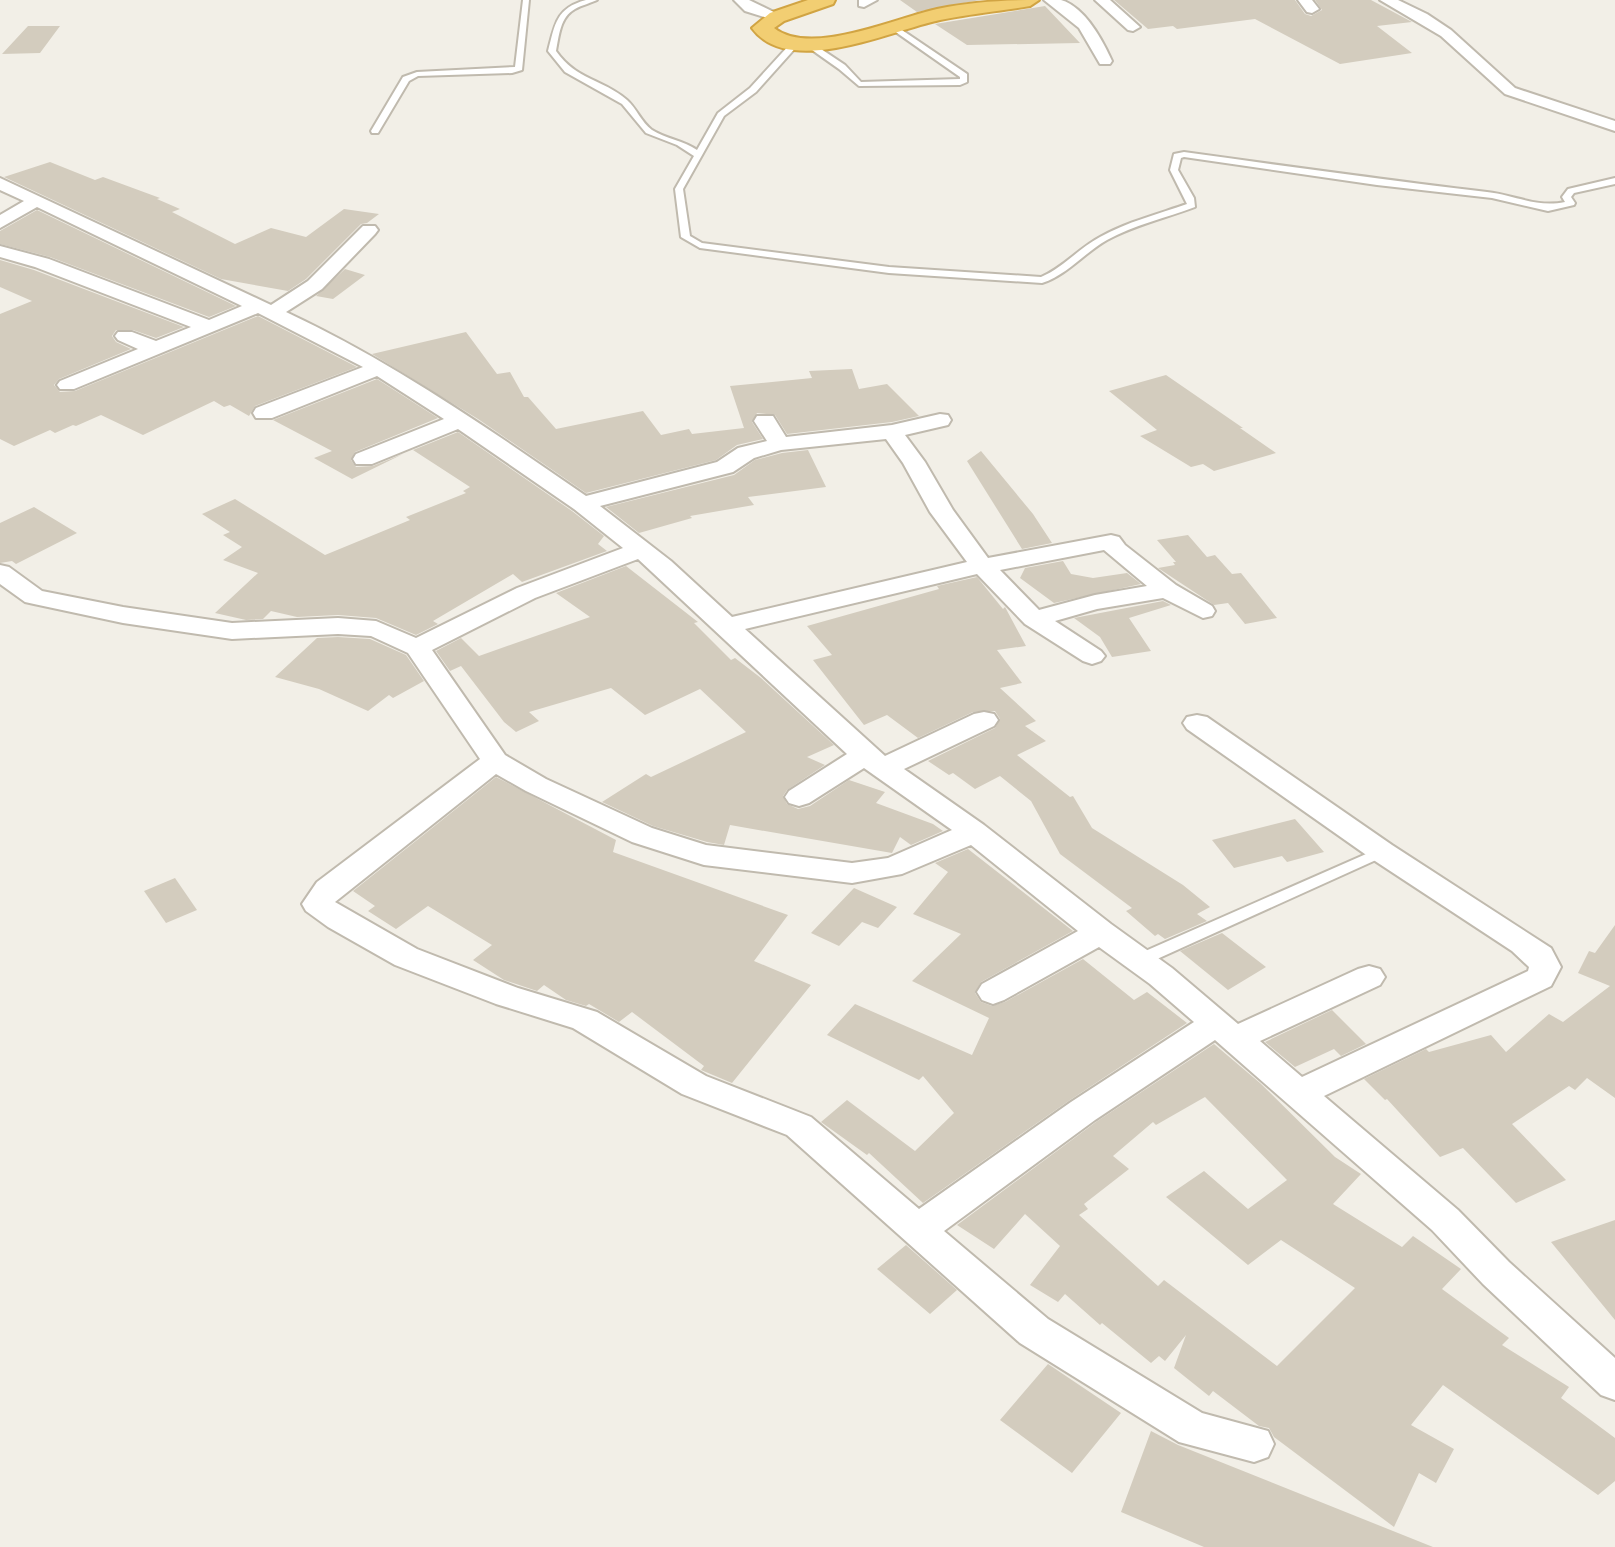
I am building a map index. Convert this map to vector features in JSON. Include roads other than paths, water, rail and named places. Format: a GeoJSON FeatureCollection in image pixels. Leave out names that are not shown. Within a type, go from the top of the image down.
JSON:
{"type":"FeatureCollection","features":[{"type":"Feature","properties":{"kind":"highway"},"geometry":{"type":"LineString","coordinates":[[826,0],[777,17],[762,28],[777,40],[802,45],[838,42],[937,15],[1030,0]]}},
{"type":"Feature","properties":{"kind":"street"},"geometry":{"type":"LineString","coordinates":[[741,0],[750,8],[777,17]]}},
{"type":"Feature","properties":{"kind":"street"},"geometry":{"type":"LineString","coordinates":[[1051,0],[1084,24],[1097,41],[1105,61]]}},
{"type":"Feature","properties":{"kind":"street"},"geometry":{"type":"LineString","coordinates":[[1102,0],[1133,27]]}},
{"type":"Feature","properties":{"kind":"street"},"geometry":{"type":"LineString","coordinates":[[1387,0],[1446,33],[1510,90],[1615,126]]}},
{"type":"Feature","properties":{"kind":"street"},"geometry":{"type":"LineString","coordinates":[[0,183],[266,309],[379,368],[582,504],[640,550],[874,762],[974,831],[1100,932],[1140,960],[1226,1031],[1445,1220],[1496,1273],[1615,1383]]}},
{"type":"Feature","properties":{"kind":"street"},"geometry":{"type":"LineString","coordinates":[[0,223],[37,200]]}},
{"type":"Feature","properties":{"kind":"street"},"geometry":{"type":"LineString","coordinates":[[67,386],[209,327],[266,309],[315,285],[369,230]]}},
{"type":"Feature","properties":{"kind":"street"},"geometry":{"type":"LineString","coordinates":[[0,251],[42,263],[209,327]]}},
{"type":"Feature","properties":{"kind":"street"},"geometry":{"type":"LineString","coordinates":[[125,336],[157,349]]}},
{"type":"Feature","properties":{"kind":"street"},"geometry":{"type":"LineString","coordinates":[[264,413],[379,368]]}},
{"type":"Feature","properties":{"kind":"street"},"geometry":{"type":"LineString","coordinates":[[582,504],[725,467],[746,453],[780,444],[892,432],[940,420]]}},
{"type":"Feature","properties":{"kind":"street"},"geometry":{"type":"LineString","coordinates":[[364,459],[459,421]]}},
{"type":"Feature","properties":{"kind":"street"},"geometry":{"type":"LineString","coordinates":[[765,421],[780,444]]}},
{"type":"Feature","properties":{"kind":"street"},"geometry":{"type":"LineString","coordinates":[[892,432],[914,462],[942,512],[982,566],[1034,619],[1092,656]]}},
{"type":"Feature","properties":{"kind":"street"},"geometry":{"type":"LineString","coordinates":[[726,626],[982,566],[1111,542],[1116,550],[1167,590],[1203,611]]}},
{"type":"Feature","properties":{"kind":"street"},"geometry":{"type":"LineString","coordinates":[[417,648],[468,619],[538,588],[640,550]]}},
{"type":"Feature","properties":{"kind":"street"},"geometry":{"type":"LineString","coordinates":[[0,572],[34,597],[122,615],[232,631],[338,626],[376,629],[417,648],[495,761],[537,785],[642,835],[704,855],[852,873],[915,859],[974,831]]}},
{"type":"Feature","properties":{"kind":"street"},"geometry":{"type":"LineString","coordinates":[[1034,619],[1095,602],[1167,590]]}},
{"type":"Feature","properties":{"kind":"street"},"geometry":{"type":"LineString","coordinates":[[799,797],[874,762],[984,720]]}},
{"type":"Feature","properties":{"kind":"street"},"geometry":{"type":"LineString","coordinates":[[1197,723],[1382,852],[1534,951],[1543,961],[1545,973],[1540,978],[1298,1094]]}},
{"type":"Feature","properties":{"kind":"street"},"geometry":{"type":"LineString","coordinates":[[495,761],[328,889],[318,899],[320,907],[406,957],[507,996],[585,1020],[694,1086],[799,1126],[1034,1331],[1193,1429],[1254,1444]]}},
{"type":"Feature","properties":{"kind":"street"},"geometry":{"type":"LineString","coordinates":[[993,992],[1100,932]]}},
{"type":"Feature","properties":{"kind":"street"},"geometry":{"type":"LineString","coordinates":[[919,1229],[1083,1111],[1226,1031],[1370,977]]}},
{"type":"Feature","properties":{"kind":"lane"},"geometry":{"type":"LineString","coordinates":[[375,131],[405,79],[417,74],[512,71],[519,68],[526,0]]}},
{"type":"Feature","properties":{"kind":"lane"},"geometry":{"type":"LineString","coordinates":[[594,0],[573,5],[561,15],[552,51],[559,63],[568,73],[597,84],[627,104],[645,129],[662,138],[681,143],[698,155]]}},
{"type":"Feature","properties":{"kind":"lane"},"geometry":{"type":"LineString","coordinates":[[893,26],[964,76],[964,79],[960,83],[859,84],[842,67],[802,45],[721,116],[679,188],[686,237],[700,245],[889,270],[1026,281],[1053,276],[1090,246],[1135,225],[1192,205],[1190,194],[1176,180],[1172,167],[1177,156],[1184,154],[1377,182],[1492,195],[1548,208],[1571,203],[1566,197],[1571,191],[1615,181]]}},
{"type":"Feature","properties":{"kind":"lane"},"geometry":{"type":"LineString","coordinates":[[1140,960],[1382,852]]}}]}
